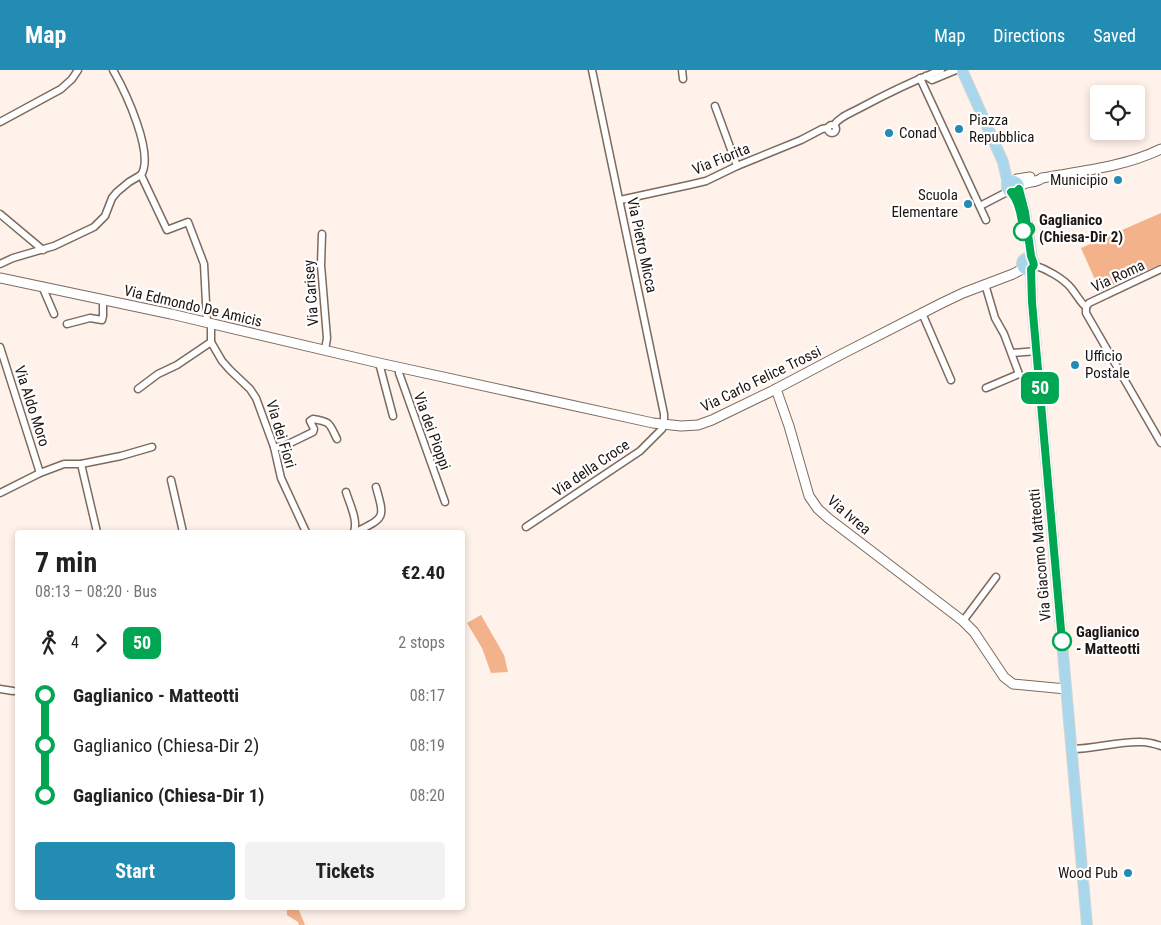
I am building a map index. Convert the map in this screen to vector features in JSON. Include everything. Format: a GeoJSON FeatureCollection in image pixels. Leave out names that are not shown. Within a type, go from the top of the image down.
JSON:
{"type":"FeatureCollection","features":[{"type":"Feature","properties":{"kind":"main road","name":"Via Giacomo Matteotti"},"geometry":{"type":"LineString","coordinates":[[962,70],[1026,218],[1030,292],[1037,351],[1087,925]]}},
{"type":"Feature","properties":{"kind":"street"},"geometry":{"type":"LineString","coordinates":[[0,122],[61,89],[72,79],[78,70]]}},
{"type":"Feature","properties":{"kind":"street"},"geometry":{"type":"LineString","coordinates":[[0,264],[13,258],[43,250],[94,227],[105,216],[116,192],[142,175],[146,165],[140,132],[125,93],[113,70]]}},
{"type":"Feature","properties":{"kind":"street","name":"Via Pietro Micca"},"geometry":{"type":"LineString","coordinates":[[592,70],[664,414],[664,425]]}},
{"type":"Feature","properties":{"kind":"street"},"geometry":{"type":"LineString","coordinates":[[682,70],[683,79]]}},
{"type":"Feature","properties":{"kind":"street"},"geometry":{"type":"LineString","coordinates":[[923,77],[940,70]]}},
{"type":"Feature","properties":{"kind":"street"},"geometry":{"type":"LineString","coordinates":[[923,77],[932,80],[956,70]]}},
{"type":"Feature","properties":{"kind":"street"},"geometry":{"type":"LineString","coordinates":[[923,77],[986,220]]}},
{"type":"Feature","properties":{"kind":"street","name":"Via Fiorita"},"geometry":{"type":"LineString","coordinates":[[620,200],[706,181],[822,129],[827,128],[830,132],[834,132],[836,128],[834,125],[837,121],[874,100],[923,77]]}},
{"type":"Feature","properties":{"kind":"street"},"geometry":{"type":"LineString","coordinates":[[715,106],[737,166]]}},
{"type":"Feature","properties":{"kind":"street"},"geometry":{"type":"LineString","coordinates":[[980,206],[1014,187],[1017,179],[1039,176],[1042,178],[1101,168],[1142,158],[1161,149]]}},
{"type":"Feature","properties":{"kind":"street"},"geometry":{"type":"LineString","coordinates":[[138,389],[158,374],[177,365],[211,342],[204,264],[188,222],[167,230],[142,175]]}},
{"type":"Feature","properties":{"kind":"street"},"geometry":{"type":"LineString","coordinates":[[0,214],[43,250]]}},
{"type":"Feature","properties":{"kind":"street","name":"Via Carisey"},"geometry":{"type":"LineString","coordinates":[[322,234],[320,265],[327,338],[325,350]]}},
{"type":"Feature","properties":{"kind":"street"},"geometry":{"type":"LineString","coordinates":[[1029,265],[1046,269],[1070,286],[1086,307],[1086,313],[1158,429],[1161,443]]}},
{"type":"Feature","properties":{"kind":"street","name":"Via Carlo Felice Trossi"},"geometry":{"type":"LineString","coordinates":[[457,379],[664,425],[698,424],[712,420],[776,389],[963,293],[1029,265]]}},
{"type":"Feature","properties":{"kind":"street","name":"Via Roma"},"geometry":{"type":"LineString","coordinates":[[1086,307],[1089,303],[1161,269]]}},
{"type":"Feature","properties":{"kind":"street","name":"Via Edmondo De Amicis"},"geometry":{"type":"LineString","coordinates":[[0,278],[457,379]]}},
{"type":"Feature","properties":{"kind":"street"},"geometry":{"type":"LineString","coordinates":[[985,284],[995,318],[1004,334],[1019,374],[986,388]]}},
{"type":"Feature","properties":{"kind":"street"},"geometry":{"type":"LineString","coordinates":[[42,286],[54,314]]}},
{"type":"Feature","properties":{"kind":"street"},"geometry":{"type":"LineString","coordinates":[[67,324],[90,318],[102,320],[104,316],[103,300]]}},
{"type":"Feature","properties":{"kind":"street"},"geometry":{"type":"LineString","coordinates":[[922,313],[951,380]]}},
{"type":"Feature","properties":{"kind":"street","name":"Via dei Fiori"},"geometry":{"type":"LineString","coordinates":[[211,342],[222,361],[250,389],[256,398],[274,447],[281,478],[305,530]]}},
{"type":"Feature","properties":{"kind":"street","name":"Via Aldo Moro"},"geometry":{"type":"LineString","coordinates":[[0,347],[40,473]]}},
{"type":"Feature","properties":{"kind":"street"},"geometry":{"type":"LineString","coordinates":[[1012,353],[1037,351]]}},
{"type":"Feature","properties":{"kind":"street"},"geometry":{"type":"LineString","coordinates":[[379,363],[393,416]]}},
{"type":"Feature","properties":{"kind":"street","name":"Via dei Pioppi"},"geometry":{"type":"LineString","coordinates":[[399,367],[399,373],[445,502]]}},
{"type":"Feature","properties":{"kind":"street","name":"Via Ivrea"},"geometry":{"type":"LineString","coordinates":[[776,389],[789,426],[809,496],[818,509],[963,621],[974,632],[1004,677],[1013,684],[1066,689]]}},
{"type":"Feature","properties":{"kind":"street"},"geometry":{"type":"LineString","coordinates":[[274,447],[282,447],[313,432],[310,421],[313,419],[330,424],[337,439]]}},
{"type":"Feature","properties":{"kind":"street","name":"Via della Croce"},"geometry":{"type":"LineString","coordinates":[[526,527],[640,451],[657,435],[664,425]]}},
{"type":"Feature","properties":{"kind":"street"},"geometry":{"type":"LineString","coordinates":[[0,493],[40,473],[64,464],[81,464],[121,456],[152,447]]}},
{"type":"Feature","properties":{"kind":"street"},"geometry":{"type":"LineString","coordinates":[[81,464],[97,530]]}},
{"type":"Feature","properties":{"kind":"street"},"geometry":{"type":"LineString","coordinates":[[171,480],[183,530]]}},
{"type":"Feature","properties":{"kind":"street"},"geometry":{"type":"LineString","coordinates":[[359,530],[376,522],[381,516],[383,509],[376,487]]}},
{"type":"Feature","properties":{"kind":"street"},"geometry":{"type":"LineString","coordinates":[[346,492],[355,518],[355,530]]}},
{"type":"Feature","properties":{"kind":"street"},"geometry":{"type":"LineString","coordinates":[[963,621],[996,577]]}},
{"type":"Feature","properties":{"kind":"street"},"geometry":{"type":"LineString","coordinates":[[0,689],[14,691]]}},
{"type":"Feature","properties":{"kind":"street"},"geometry":{"type":"LineString","coordinates":[[1071,749],[1088,749],[1131,742],[1144,742],[1161,746]]}},
{"type":"Feature","properties":{"kind":"shaded area"},"geometry":{"type":"Polygon","coordinates":[[[1161,213],[1161,264],[1100,291],[1081,248],[1161,213]]]}},
{"type":"Feature","properties":{"kind":"shaded area"},"geometry":{"type":"Polygon","coordinates":[[[481,615],[504,655],[508,672],[491,673],[482,648],[467,623],[481,615]]]}},
{"type":"Feature","properties":{"kind":"shaded area"},"geometry":{"type":"Polygon","coordinates":[[[287,910],[299,910],[305,925],[299,925],[298,922],[287,915],[287,910]]]}},
{"type":"Feature","properties":{"kind":"bus line","name":"50"},"geometry":{"type":"LineString","coordinates":[[1023,231],[1020,213],[1011,192],[1016,192],[1019,189],[1025,212],[1031,256],[1034,263],[1031,269],[1032,302],[1062,641]]}},
{"type":"Feature","properties":{"kind":"place","name":"Piazza Repubblica"},"geometry":{"type":"Point","coordinates":[959,129]}},
{"type":"Feature","properties":{"kind":"place","name":"Conad"},"geometry":{"type":"Point","coordinates":[889,133]}},
{"type":"Feature","properties":{"kind":"place","name":"Municipio"},"geometry":{"type":"Point","coordinates":[1118,180]}},
{"type":"Feature","properties":{"kind":"place","name":"Scuola Elementare"},"geometry":{"type":"Point","coordinates":[968,204]}},
{"type":"Feature","properties":{"kind":"place","name":"Gaglianico (Chiesa-Dir 2)"},"geometry":{"type":"Point","coordinates":[1028,229]}},
{"type":"Feature","properties":{"kind":"place","name":"Ufficio Postale"},"geometry":{"type":"Point","coordinates":[1075,365]}},
{"type":"Feature","properties":{"kind":"place","name":"Gaglianico - Matteotti"},"geometry":{"type":"Point","coordinates":[1062,641]}},
{"type":"Feature","properties":{"kind":"place","name":"Wood Pub"},"geometry":{"type":"Point","coordinates":[1128,873]}}]}
